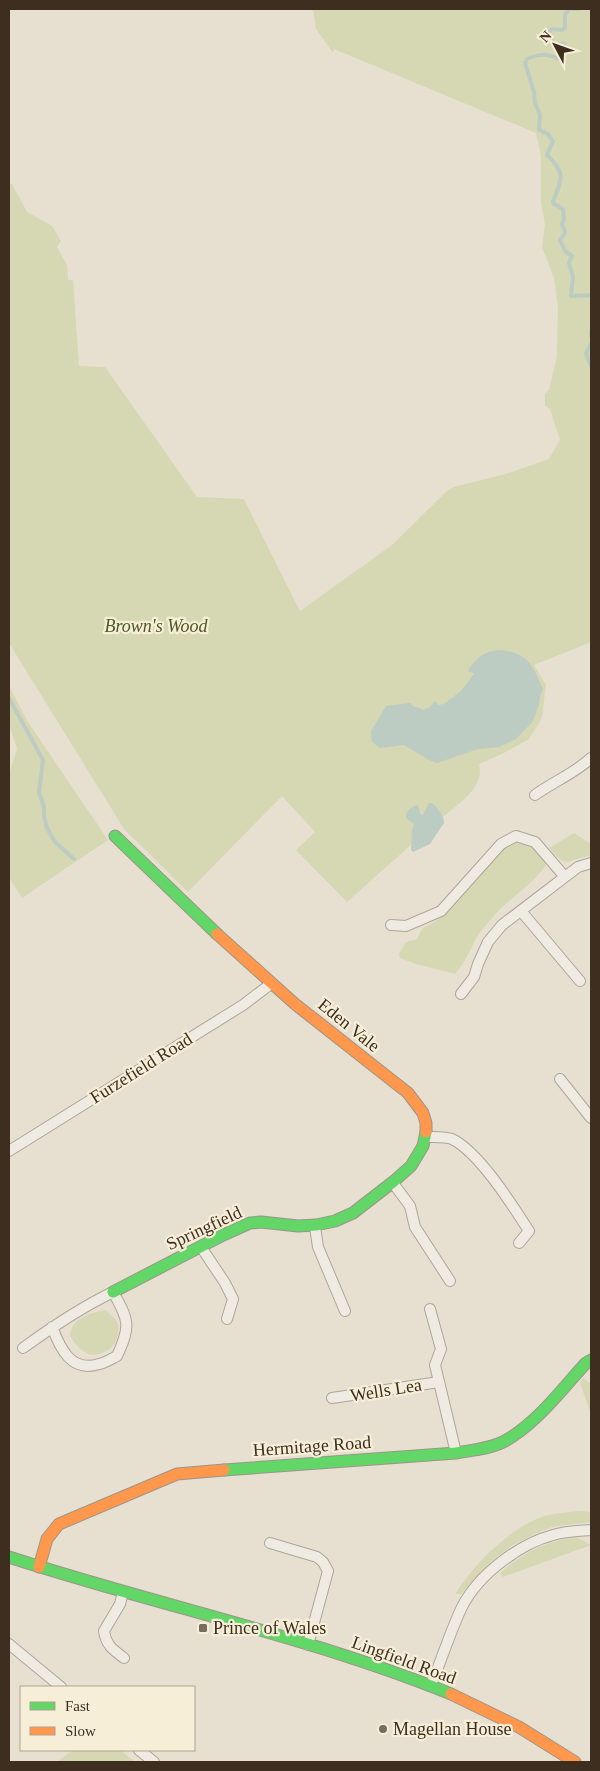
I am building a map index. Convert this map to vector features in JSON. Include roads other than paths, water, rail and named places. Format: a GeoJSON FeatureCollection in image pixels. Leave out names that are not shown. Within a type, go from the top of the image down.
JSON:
{"type":"FeatureCollection","features":[{"type":"Feature","properties":{"kind":"street"},"geometry":{"type":"LineString","coordinates":[[535,795],[582,766],[591,758]]}},
{"type":"Feature","properties":{"kind":"street","name":"Eden Vale"},"geometry":{"type":"LineString","coordinates":[[115,836],[183,902],[272,983],[324,1028],[407,1092],[420,1108],[426,1123],[425,1137]]}},
{"type":"Feature","properties":{"kind":"street"},"geometry":{"type":"LineString","coordinates":[[391,925],[406,926],[441,911],[501,844],[516,836],[535,842],[565,876]]}},
{"type":"Feature","properties":{"kind":"street"},"geometry":{"type":"LineString","coordinates":[[461,994],[474,977],[488,942],[502,925],[565,876],[578,867],[591,863]]}},
{"type":"Feature","properties":{"kind":"street"},"geometry":{"type":"LineString","coordinates":[[521,911],[580,982]]}},
{"type":"Feature","properties":{"kind":"street","name":"Furzefield Road"},"geometry":{"type":"LineString","coordinates":[[9,1151],[243,1005],[272,983]]}},
{"type":"Feature","properties":{"kind":"street"},"geometry":{"type":"LineString","coordinates":[[560,1078],[591,1118]]}},
{"type":"Feature","properties":{"kind":"street"},"geometry":{"type":"LineString","coordinates":[[425,1137],[450,1138],[469,1150],[512,1204],[529,1231],[519,1243]]}},
{"type":"Feature","properties":{"kind":"street","name":"Springfield"},"geometry":{"type":"LineString","coordinates":[[23,1348],[83,1306],[223,1234],[253,1222],[315,1227],[333,1223],[354,1212],[393,1183],[410,1167],[420,1152],[425,1137]]}},
{"type":"Feature","properties":{"kind":"street"},"geometry":{"type":"LineString","coordinates":[[393,1183],[410,1206],[416,1227],[450,1281]]}},
{"type":"Feature","properties":{"kind":"street"},"geometry":{"type":"LineString","coordinates":[[315,1227],[318,1247],[345,1311]]}},
{"type":"Feature","properties":{"kind":"street"},"geometry":{"type":"LineString","coordinates":[[201,1247],[225,1283],[233,1299],[227,1319]]}},
{"type":"Feature","properties":{"kind":"street"},"geometry":{"type":"LineString","coordinates":[[52,1327],[59,1346],[64,1353],[70,1360],[83,1366],[98,1365],[117,1356],[126,1338],[126,1315],[112,1292]]}},
{"type":"Feature","properties":{"kind":"street","name":"Wells Lea"},"geometry":{"type":"LineString","coordinates":[[430,1309],[441,1350],[435,1365],[456,1452]]}},
{"type":"Feature","properties":{"kind":"street","name":"Hermitage Road"},"geometry":{"type":"LineString","coordinates":[[39,1567],[47,1538],[59,1524],[177,1474],[456,1452],[489,1447],[504,1441],[526,1426],[591,1360]]}},
{"type":"Feature","properties":{"kind":"street","name":"Wells Lea"},"geometry":{"type":"LineString","coordinates":[[332,1398],[439,1382]]}},
{"type":"Feature","properties":{"kind":"street"},"geometry":{"type":"LineString","coordinates":[[431,1685],[463,1605],[489,1572],[514,1552],[535,1541],[554,1534],[576,1530],[590,1532]]}},
{"type":"Feature","properties":{"kind":"street"},"geometry":{"type":"LineString","coordinates":[[270,1543],[317,1557],[328,1570],[308,1645]]}},
{"type":"Feature","properties":{"kind":"street","name":"Lingfield Road"},"geometry":{"type":"LineString","coordinates":[[9,1557],[308,1645],[431,1685],[503,1718],[538,1737],[575,1762]]}},
{"type":"Feature","properties":{"kind":"street"},"geometry":{"type":"LineString","coordinates":[[123,1592],[120,1604],[104,1631],[105,1639],[110,1647],[124,1658]]}},
{"type":"Feature","properties":{"kind":"street"},"geometry":{"type":"LineString","coordinates":[[9,1644],[61,1686]]}},
{"type":"Feature","properties":{"kind":"street"},"geometry":{"type":"LineString","coordinates":[[140,1751],[154,1762]]}},
{"type":"Feature","properties":{"kind":"waterway"},"geometry":{"type":"LineString","coordinates":[[569,9],[565,15],[565,28],[562,30],[552,29],[549,32],[554,44],[564,44],[566,46],[564,55],[558,59],[539,55],[527,59],[525,63],[540,115],[539,130],[548,134],[553,141],[547,155],[560,171],[559,187],[553,201],[554,204],[563,209],[564,219],[562,224],[565,232],[560,240],[565,251],[572,256],[569,263],[573,277],[571,296],[591,295]]}},
{"type":"Feature","properties":{"kind":"waterway"},"geometry":{"type":"LineString","coordinates":[[572,9],[578,9]]}},
{"type":"Feature","properties":{"kind":"waterway"},"geometry":{"type":"LineString","coordinates":[[591,331],[591,336]]}},
{"type":"Feature","properties":{"kind":"waterway"},"geometry":{"type":"LineString","coordinates":[[591,344],[586,353],[591,366]]}},
{"type":"Feature","properties":{"kind":"waterway"},"geometry":{"type":"LineString","coordinates":[[9,698],[43,760],[39,792],[44,807],[47,828],[55,842],[74,859]]}},
{"type":"Feature","properties":{"kind":"place","name":"Prince of Wales"},"geometry":{"type":"Point","coordinates":[203,1628]}},
{"type":"Feature","properties":{"kind":"place","name":"Magellan House"},"geometry":{"type":"Point","coordinates":[383,1729]}},
{"type":"Feature","properties":{"kind":"park label","name":"Brown's Wood"},"geometry":{"type":"Point","coordinates":[156,626]}}]}
